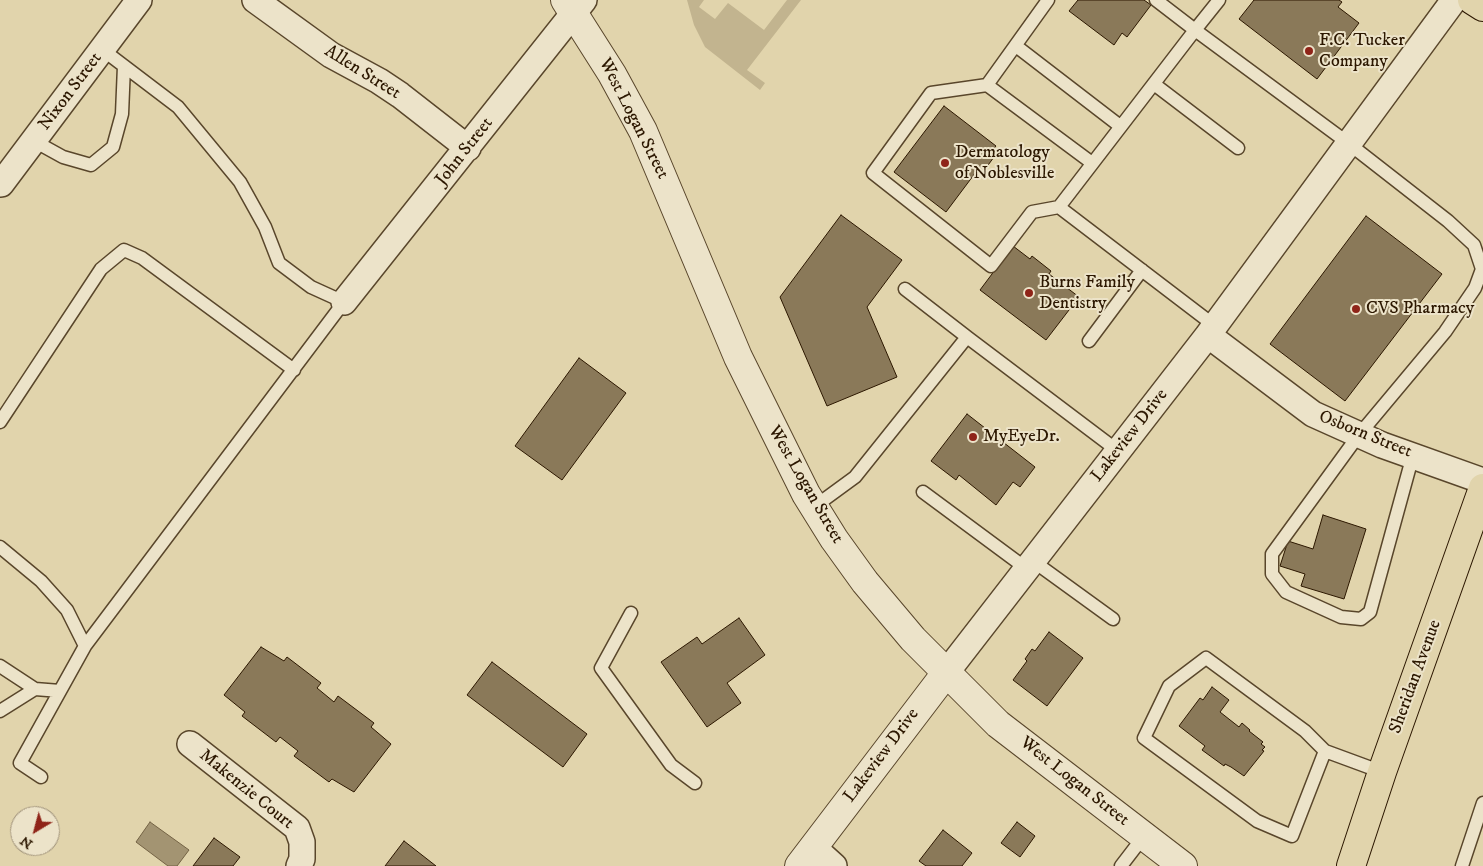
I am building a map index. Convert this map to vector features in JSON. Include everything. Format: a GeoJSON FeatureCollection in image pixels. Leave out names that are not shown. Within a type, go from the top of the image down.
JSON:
{"type":"FeatureCollection","features":[{"type":"Feature","properties":{"kind":"main road"},"geometry":{"type":"LineString","coordinates":[[1472,0],[1483,7]]}},
{"type":"Feature","properties":{"kind":"main road","name":"Sheridan Avenue"},"geometry":{"type":"LineString","coordinates":[[1351,866],[1382,772],[1482,493]]}},
{"type":"Feature","properties":{"kind":"street","name":"Nixon Street"},"geometry":{"type":"LineString","coordinates":[[0,186],[139,0]]}},
{"type":"Feature","properties":{"kind":"street","name":"Allen Street"},"geometry":{"type":"LineString","coordinates":[[255,0],[331,55],[379,81],[400,95],[468,148]]}},
{"type":"Feature","properties":{"kind":"street","name":"Lakeview Drive"},"geometry":{"type":"LineString","coordinates":[[806,856],[1211,330],[1454,0]]}},
{"type":"Feature","properties":{"kind":"street","name":"John Street"},"geometry":{"type":"LineString","coordinates":[[344,302],[468,148],[574,4]]}},
{"type":"Feature","properties":{"kind":"street","name":"West Logan Street"},"geometry":{"type":"LineString","coordinates":[[574,4],[643,131],[738,358],[761,408],[814,507],[834,539],[865,582],[913,639],[998,724],[1183,866]]}},
{"type":"Feature","properties":{"kind":"street","name":"Osborn Street"},"geometry":{"type":"LineString","coordinates":[[1211,330],[1313,414],[1358,436],[1413,455],[1482,493]]}},
{"type":"Feature","properties":{"kind":"street","name":"Makenzie Court"},"geometry":{"type":"LineString","coordinates":[[190,744],[297,828],[302,842],[302,859],[299,866]]}},
{"type":"Feature","properties":{"kind":"street"},"geometry":{"type":"LineString","coordinates":[[806,856],[834,866]]}},
{"type":"Feature","properties":{"kind":"lane"},"geometry":{"type":"LineString","coordinates":[[987,86],[1048,0]]}},
{"type":"Feature","properties":{"kind":"lane"},"geometry":{"type":"LineString","coordinates":[[1156,0],[1348,143],[1474,245],[1482,269],[1475,288],[1445,332],[1358,436],[1272,554],[1272,574],[1286,592],[1341,617],[1361,620],[1370,612],[1413,455]]}},
{"type":"Feature","properties":{"kind":"lane"},"geometry":{"type":"LineString","coordinates":[[1092,163],[987,86],[931,92],[873,173],[991,266],[1032,212],[1059,207],[1218,0]]}},
{"type":"Feature","properties":{"kind":"lane"},"geometry":{"type":"LineString","coordinates":[[1016,46],[1120,126]]}},
{"type":"Feature","properties":{"kind":"lane"},"geometry":{"type":"LineString","coordinates":[[41,777],[20,763],[85,646],[344,302],[311,287],[279,262],[265,227],[240,182],[178,107],[103,50]]}},
{"type":"Feature","properties":{"kind":"lane"},"geometry":{"type":"LineString","coordinates":[[34,141],[63,157],[91,165],[113,147],[122,114],[124,66]]}},
{"type":"Feature","properties":{"kind":"lane"},"geometry":{"type":"LineString","coordinates":[[1154,84],[1238,148]]}},
{"type":"Feature","properties":{"kind":"lane"},"geometry":{"type":"LineString","coordinates":[[1059,207],[1142,270],[1211,330]]}},
{"type":"Feature","properties":{"kind":"lane"},"geometry":{"type":"LineString","coordinates":[[0,422],[102,269],[124,250],[142,258],[294,370]]}},
{"type":"Feature","properties":{"kind":"lane"},"geometry":{"type":"LineString","coordinates":[[1089,341],[1142,270]]}},
{"type":"Feature","properties":{"kind":"lane"},"geometry":{"type":"LineString","coordinates":[[905,289],[1118,451]]}},
{"type":"Feature","properties":{"kind":"lane"},"geometry":{"type":"LineString","coordinates":[[814,507],[855,477],[967,337]]}},
{"type":"Feature","properties":{"kind":"lane"},"geometry":{"type":"LineString","coordinates":[[923,492],[1113,619]]}},
{"type":"Feature","properties":{"kind":"lane"},"geometry":{"type":"LineString","coordinates":[[0,547],[41,581],[67,610],[85,646]]}},
{"type":"Feature","properties":{"kind":"lane"},"geometry":{"type":"LineString","coordinates":[[631,613],[601,668],[671,765],[696,783]]}},
{"type":"Feature","properties":{"kind":"lane"},"geometry":{"type":"LineString","coordinates":[[1326,751],[1292,836],[1256,821],[1144,738],[1169,686],[1206,658],[1305,731],[1326,751],[1382,772]]}},
{"type":"Feature","properties":{"kind":"lane"},"geometry":{"type":"LineString","coordinates":[[0,666],[35,689],[60,691]]}},
{"type":"Feature","properties":{"kind":"lane"},"geometry":{"type":"LineString","coordinates":[[0,711],[35,689]]}},
{"type":"Feature","properties":{"kind":"lane"},"geometry":{"type":"LineString","coordinates":[[1462,866],[1483,803]]}},
{"type":"Feature","properties":{"kind":"lane"},"geometry":{"type":"LineString","coordinates":[[1121,866],[1144,836]]}},
{"type":"Feature","properties":{"kind":"shaded area"},"geometry":{"type":"Polygon","coordinates":[[[687,0],[704,0],[699,7],[715,19],[728,3],[764,30],[787,0],[801,0],[747,70],[765,83],[760,90],[705,47],[694,25],[687,0]]]}},
{"type":"Feature","properties":{"kind":"shaded area"},"geometry":{"type":"Polygon","coordinates":[[[150,822],[189,850],[177,866],[168,866],[136,842],[150,822]]]}},
{"type":"Feature","properties":{"kind":"building"},"geometry":{"type":"Polygon","coordinates":[[[1078,0],[1144,0],[1151,5],[1127,37],[1122,33],[1114,45],[1069,11],[1078,0]]]}},
{"type":"Feature","properties":{"kind":"building","name":"F.C. Tucker Company"},"geometry":{"type":"Polygon","coordinates":[[[1254,0],[1339,0],[1342,2],[1338,7],[1359,23],[1317,79],[1239,19],[1254,0]]]}},
{"type":"Feature","properties":{"kind":"building","name":"Dermatology of Noblesville"},"geometry":{"type":"Polygon","coordinates":[[[944,106],[996,146],[989,154],[994,157],[983,172],[979,168],[946,212],[894,172],[944,106]]]}},
{"type":"Feature","properties":{"kind":"building"},"geometry":{"type":"Polygon","coordinates":[[[841,215],[902,260],[867,307],[897,377],[827,406],[780,297],[841,215]]]}},
{"type":"Feature","properties":{"kind":"building","name":"CVS Pharmacy"},"geometry":{"type":"Polygon","coordinates":[[[1366,216],[1442,274],[1345,401],[1270,344],[1366,216]]]}},
{"type":"Feature","properties":{"kind":"building","name":"Burns Family Dentistry"},"geometry":{"type":"Polygon","coordinates":[[[1013,246],[1030,259],[1032,256],[1051,271],[1049,274],[1079,297],[1046,340],[980,290],[1013,246]]]}},
{"type":"Feature","properties":{"kind":"building"},"geometry":{"type":"Polygon","coordinates":[[[579,358],[626,393],[562,480],[515,446],[579,358]]]}},
{"type":"Feature","properties":{"kind":"building","name":"MyEyeDr."},"geometry":{"type":"Polygon","coordinates":[[[967,414],[1035,467],[1020,487],[1013,482],[996,505],[959,475],[956,480],[931,461],[967,414]]]}},
{"type":"Feature","properties":{"kind":"building"},"geometry":{"type":"Polygon","coordinates":[[[1323,515],[1366,529],[1344,599],[1301,586],[1305,574],[1280,566],[1288,541],[1313,549],[1323,515]]]}},
{"type":"Feature","properties":{"kind":"building"},"geometry":{"type":"Polygon","coordinates":[[[739,618],[765,655],[727,683],[741,703],[707,727],[661,662],[697,637],[702,644],[739,618]]]}},
{"type":"Feature","properties":{"kind":"building"},"geometry":{"type":"Polygon","coordinates":[[[1049,632],[1083,658],[1047,706],[1013,680],[1027,661],[1025,659],[1032,649],[1035,651],[1049,632]]]}},
{"type":"Feature","properties":{"kind":"building"},"geometry":{"type":"Polygon","coordinates":[[[261,647],[284,661],[287,657],[321,683],[317,688],[334,702],[338,696],[374,723],[371,727],[391,744],[354,792],[332,779],[329,782],[294,756],[298,751],[280,737],[276,742],[242,716],[245,712],[224,695],[261,647]]]}},
{"type":"Feature","properties":{"kind":"building"},"geometry":{"type":"Polygon","coordinates":[[[492,662],[587,734],[563,767],[467,695],[492,662]]]}},
{"type":"Feature","properties":{"kind":"building"},"geometry":{"type":"Polygon","coordinates":[[[1212,687],[1229,700],[1220,712],[1239,727],[1242,723],[1263,742],[1261,744],[1265,747],[1262,750],[1264,751],[1244,776],[1225,764],[1224,766],[1202,750],[1205,746],[1179,726],[1200,698],[1203,700],[1212,687]]]}},
{"type":"Feature","properties":{"kind":"building"},"geometry":{"type":"Polygon","coordinates":[[[1017,822],[1035,836],[1020,857],[1001,843],[1017,822]]]}},
{"type":"Feature","properties":{"kind":"building"},"geometry":{"type":"Polygon","coordinates":[[[943,830],[972,853],[962,866],[926,866],[919,861],[943,830]]]}},
{"type":"Feature","properties":{"kind":"building"},"geometry":{"type":"Polygon","coordinates":[[[214,838],[240,857],[233,866],[193,866],[214,838]]]}},
{"type":"Feature","properties":{"kind":"building"},"geometry":{"type":"Polygon","coordinates":[[[404,841],[436,866],[385,866],[404,841]]]}},
{"type":"Feature","properties":{"kind":"place","name":"F.C. Tucker Company"},"geometry":{"type":"Point","coordinates":[1309,51]}},
{"type":"Feature","properties":{"kind":"place","name":"Dermatology of Noblesville"},"geometry":{"type":"Point","coordinates":[945,163]}},
{"type":"Feature","properties":{"kind":"place","name":"Burns Family Dentistry"},"geometry":{"type":"Point","coordinates":[1029,293]}},
{"type":"Feature","properties":{"kind":"place","name":"CVS Pharmacy"},"geometry":{"type":"Point","coordinates":[1356,309]}},
{"type":"Feature","properties":{"kind":"place","name":"MyEyeDr."},"geometry":{"type":"Point","coordinates":[973,437]}}]}
